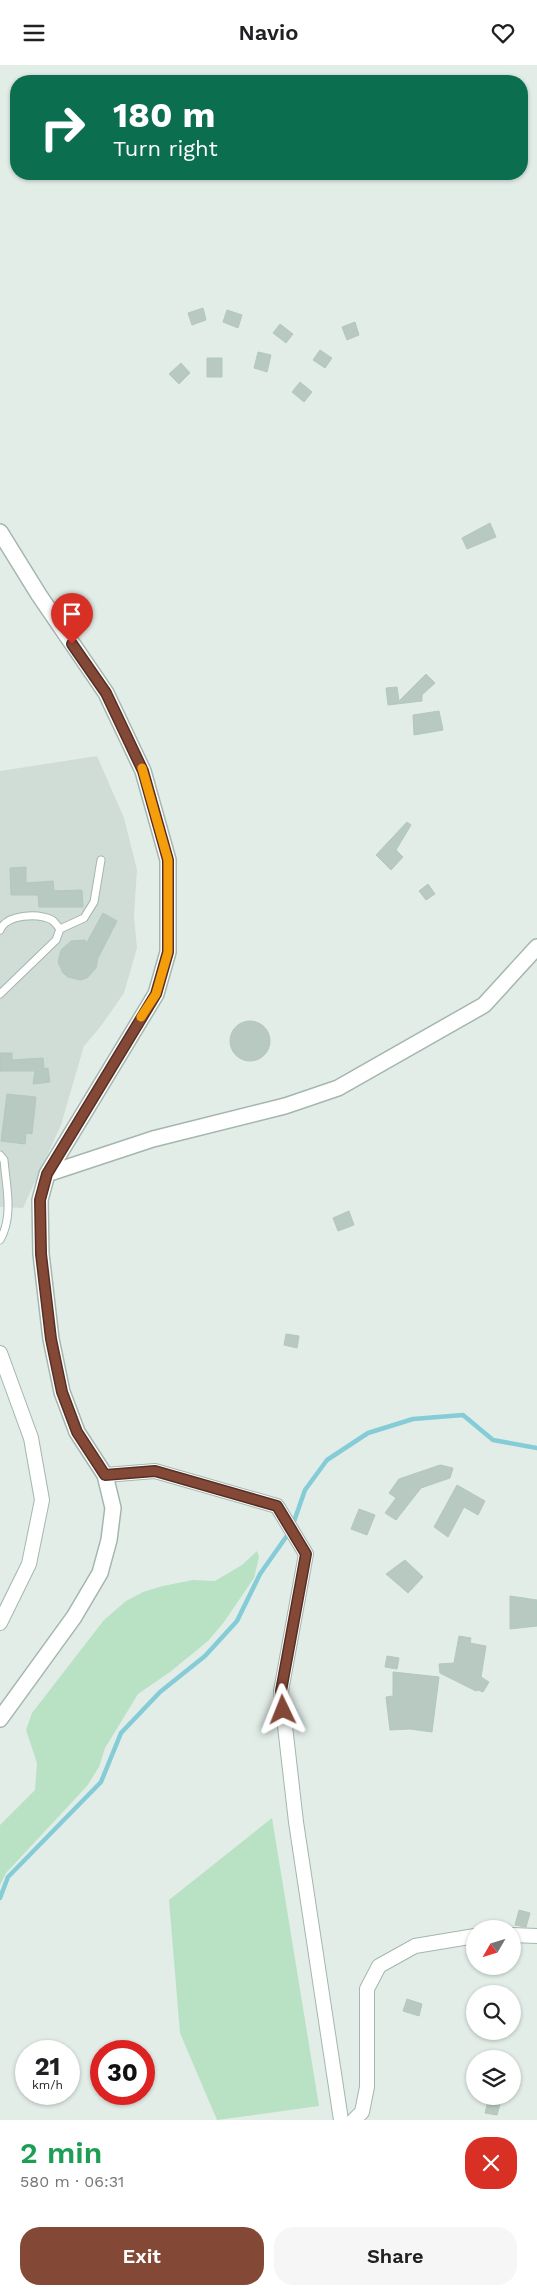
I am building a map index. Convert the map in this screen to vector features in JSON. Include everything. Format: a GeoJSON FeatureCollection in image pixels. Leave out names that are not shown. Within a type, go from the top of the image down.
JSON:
{"type":"FeatureCollection","features":[{"type":"Feature","properties":{"kind":"street"},"geometry":{"type":"LineString","coordinates":[[0,532],[39,595],[106,693],[143,771],[168,860],[168,952],[156,994],[47,1174],[40,1200],[41,1254],[51,1339],[62,1392],[77,1432],[105,1475],[113,1508],[109,1540],[100,1573],[74,1617],[0,1719]]}},
{"type":"Feature","properties":{"kind":"street"},"geometry":{"type":"LineString","coordinates":[[47,1174],[153,1139],[285,1106],[338,1088],[484,1005],[537,947]]}},
{"type":"Feature","properties":{"kind":"street"},"geometry":{"type":"LineString","coordinates":[[0,1353],[31,1438],[42,1500],[30,1564],[0,1623]]}},
{"type":"Feature","properties":{"kind":"street"},"geometry":{"type":"LineString","coordinates":[[105,1475],[155,1471],[277,1506],[306,1554],[281,1691],[296,1822],[341,2120]]}},
{"type":"Feature","properties":{"kind":"street"},"geometry":{"type":"LineString","coordinates":[[521,1935],[537,1935]]}},
{"type":"Feature","properties":{"kind":"street"},"geometry":{"type":"LineString","coordinates":[[354,2120],[362,2112],[367,2087],[367,1989],[380,1966],[415,1946],[466,1938]]}},
{"type":"Feature","properties":{"kind":"lane"},"geometry":{"type":"LineString","coordinates":[[0,994],[56,940],[60,929],[84,918],[94,902],[101,860]]}},
{"type":"Feature","properties":{"kind":"lane"},"geometry":{"type":"LineString","coordinates":[[0,930],[2,926],[15,917],[31,916],[52,920],[60,929]]}},
{"type":"Feature","properties":{"kind":"lane"},"geometry":{"type":"LineString","coordinates":[[0,1155],[4,1160],[9,1208],[4,1233],[0,1240]]}},
{"type":"Feature","properties":{"kind":"shaded area"},"geometry":{"type":"Polygon","coordinates":[[[97,756],[124,818],[137,870],[134,916],[137,948],[124,993],[101,1026],[84,1046],[61,1125],[23,1208],[0,1207],[0,771],[97,756]]]}},
{"type":"Feature","properties":{"kind":"green space"},"geometry":{"type":"Polygon","coordinates":[[[257,1551],[259,1557],[254,1578],[224,1622],[208,1641],[170,1672],[138,1694],[105,1748],[99,1767],[87,1786],[6,1873],[0,1885],[0,1825],[35,1790],[37,1763],[26,1730],[32,1713],[104,1620],[126,1601],[143,1592],[163,1586],[193,1580],[215,1581],[242,1565],[257,1551]]]}},
{"type":"Feature","properties":{"kind":"green space"},"geometry":{"type":"Polygon","coordinates":[[[272,1818],[319,2106],[217,2120],[180,2033],[169,1900],[272,1818]]]}},
{"type":"Feature","properties":{"kind":"building"},"geometry":{"type":"Polygon","coordinates":[[[203,308],[206,320],[192,325],[188,313],[203,308]]]}},
{"type":"Feature","properties":{"kind":"building"},"geometry":{"type":"Polygon","coordinates":[[[227,310],[242,315],[238,328],[223,322],[227,310]]]}},
{"type":"Feature","properties":{"kind":"building"},"geometry":{"type":"Polygon","coordinates":[[[355,322],[359,335],[347,340],[342,327],[355,322]]]}},
{"type":"Feature","properties":{"kind":"building"},"geometry":{"type":"Polygon","coordinates":[[[280,324],[293,334],[286,343],[273,333],[280,324]]]}},
{"type":"Feature","properties":{"kind":"building"},"geometry":{"type":"Polygon","coordinates":[[[320,350],[332,358],[325,368],[313,360],[320,350]]]}},
{"type":"Feature","properties":{"kind":"building"},"geometry":{"type":"Polygon","coordinates":[[[258,352],[271,355],[267,372],[254,368],[258,352]]]}},
{"type":"Feature","properties":{"kind":"building"},"geometry":{"type":"Polygon","coordinates":[[[207,358],[222,358],[222,377],[207,377],[207,358]]]}},
{"type":"Feature","properties":{"kind":"building"},"geometry":{"type":"Polygon","coordinates":[[[181,363],[190,373],[179,384],[169,374],[181,363]]]}},
{"type":"Feature","properties":{"kind":"building"},"geometry":{"type":"Polygon","coordinates":[[[300,382],[312,392],[304,402],[292,392],[300,382]]]}},
{"type":"Feature","properties":{"kind":"building"},"geometry":{"type":"Polygon","coordinates":[[[490,523],[496,537],[467,549],[462,538],[490,523]]]}},
{"type":"Feature","properties":{"kind":"building"},"geometry":{"type":"Polygon","coordinates":[[[426,674],[435,683],[422,695],[422,701],[388,705],[386,688],[397,687],[399,701],[426,674]]]}},
{"type":"Feature","properties":{"kind":"building"},"geometry":{"type":"Polygon","coordinates":[[[439,711],[443,730],[414,735],[413,715],[439,711]]]}},
{"type":"Feature","properties":{"kind":"building"},"geometry":{"type":"Polygon","coordinates":[[[407,822],[411,825],[396,850],[403,857],[391,870],[376,855],[407,822]]]}},
{"type":"Feature","properties":{"kind":"building"},"geometry":{"type":"Polygon","coordinates":[[[26,867],[26,883],[53,881],[54,891],[82,890],[83,907],[39,907],[38,895],[11,895],[10,868],[26,867]]]}},
{"type":"Feature","properties":{"kind":"building"},"geometry":{"type":"Polygon","coordinates":[[[428,884],[435,894],[426,900],[419,891],[428,884]]]}},
{"type":"Feature","properties":{"kind":"building"},"geometry":{"type":"Polygon","coordinates":[[[103,913],[117,921],[98,958],[96,968],[87,978],[80,980],[68,977],[63,973],[58,962],[61,950],[71,941],[85,940],[86,944],[103,913]]]}},
{"type":"Feature","properties":{"kind":"building"},"geometry":{"type":"Polygon","coordinates":[[[246,1021],[254,1021],[261,1024],[267,1030],[270,1041],[267,1052],[261,1058],[254,1061],[246,1061],[239,1058],[233,1052],[230,1045],[230,1037],[233,1030],[239,1024],[246,1021]]]}},
{"type":"Feature","properties":{"kind":"building"},"geometry":{"type":"Polygon","coordinates":[[[0,1053],[12,1053],[12,1060],[43,1058],[44,1069],[48,1068],[50,1082],[33,1084],[35,1071],[0,1071],[0,1053]]]}},
{"type":"Feature","properties":{"kind":"building"},"geometry":{"type":"Polygon","coordinates":[[[7,1094],[36,1097],[32,1134],[26,1133],[25,1144],[1,1141],[7,1094]]]}},
{"type":"Feature","properties":{"kind":"building"},"geometry":{"type":"Polygon","coordinates":[[[349,1211],[354,1225],[338,1231],[333,1218],[349,1211]]]}},
{"type":"Feature","properties":{"kind":"building"},"geometry":{"type":"Polygon","coordinates":[[[286,1334],[299,1336],[297,1348],[284,1345],[286,1334]]]}},
{"type":"Feature","properties":{"kind":"building"},"geometry":{"type":"Polygon","coordinates":[[[440,1465],[453,1468],[450,1478],[421,1488],[396,1520],[385,1513],[396,1498],[389,1493],[399,1479],[440,1465]]]}},
{"type":"Feature","properties":{"kind":"building"},"geometry":{"type":"Polygon","coordinates":[[[457,1485],[485,1501],[478,1515],[464,1507],[448,1537],[434,1527],[457,1485]]]}},
{"type":"Feature","properties":{"kind":"building"},"geometry":{"type":"Polygon","coordinates":[[[359,1509],[375,1515],[367,1535],[351,1529],[359,1509]]]}},
{"type":"Feature","properties":{"kind":"building"},"geometry":{"type":"Polygon","coordinates":[[[405,1560],[423,1577],[408,1593],[386,1574],[405,1560]]]}},
{"type":"Feature","properties":{"kind":"building"},"geometry":{"type":"Polygon","coordinates":[[[510,1596],[537,1600],[537,1626],[510,1629],[510,1596]]]}},
{"type":"Feature","properties":{"kind":"building"},"geometry":{"type":"Polygon","coordinates":[[[459,1636],[471,1638],[470,1643],[486,1646],[481,1677],[489,1682],[483,1692],[476,1691],[440,1673],[439,1664],[454,1663],[459,1636]]]}},
{"type":"Feature","properties":{"kind":"building"},"geometry":{"type":"Polygon","coordinates":[[[387,1656],[399,1658],[397,1669],[385,1667],[387,1656]]]}},
{"type":"Feature","properties":{"kind":"building"},"geometry":{"type":"Polygon","coordinates":[[[393,1672],[439,1677],[432,1732],[410,1729],[390,1730],[386,1697],[393,1696],[393,1672]]]}},
{"type":"Feature","properties":{"kind":"building"},"geometry":{"type":"Polygon","coordinates":[[[519,1910],[530,1913],[526,1927],[521,1926],[521,1920],[516,1920],[519,1910]]]}},
{"type":"Feature","properties":{"kind":"building"},"geometry":{"type":"Polygon","coordinates":[[[407,1999],[422,2004],[419,2016],[403,2011],[407,1999]]]}},
{"type":"Feature","properties":{"kind":"building"},"geometry":{"type":"Polygon","coordinates":[[[487,2105],[500,2105],[497,2115],[485,2113],[487,2105]]]}},
{"type":"Feature","properties":{"kind":"waterway"},"geometry":{"type":"LineString","coordinates":[[0,1898],[8,1877],[101,1782],[121,1733],[160,1692],[205,1656],[237,1621],[260,1574],[291,1530],[305,1490],[327,1460],[368,1433],[413,1419],[463,1415],[493,1440],[537,1448]]}},
{"type":"Feature","properties":{"kind":"slow traffic"},"geometry":{"type":"LineString","coordinates":[[141,1017],[156,994],[168,952],[168,860],[142,768]]}},
{"type":"Feature","properties":{"kind":"route"},"geometry":{"type":"LineString","coordinates":[[72,644],[106,693],[143,771],[168,860],[168,952],[156,994],[130,1034],[95,1096],[47,1174],[40,1200],[41,1254],[51,1339],[62,1392],[77,1432],[105,1475],[155,1471],[277,1506],[306,1554],[281,1691],[283,1710]]}}]}
